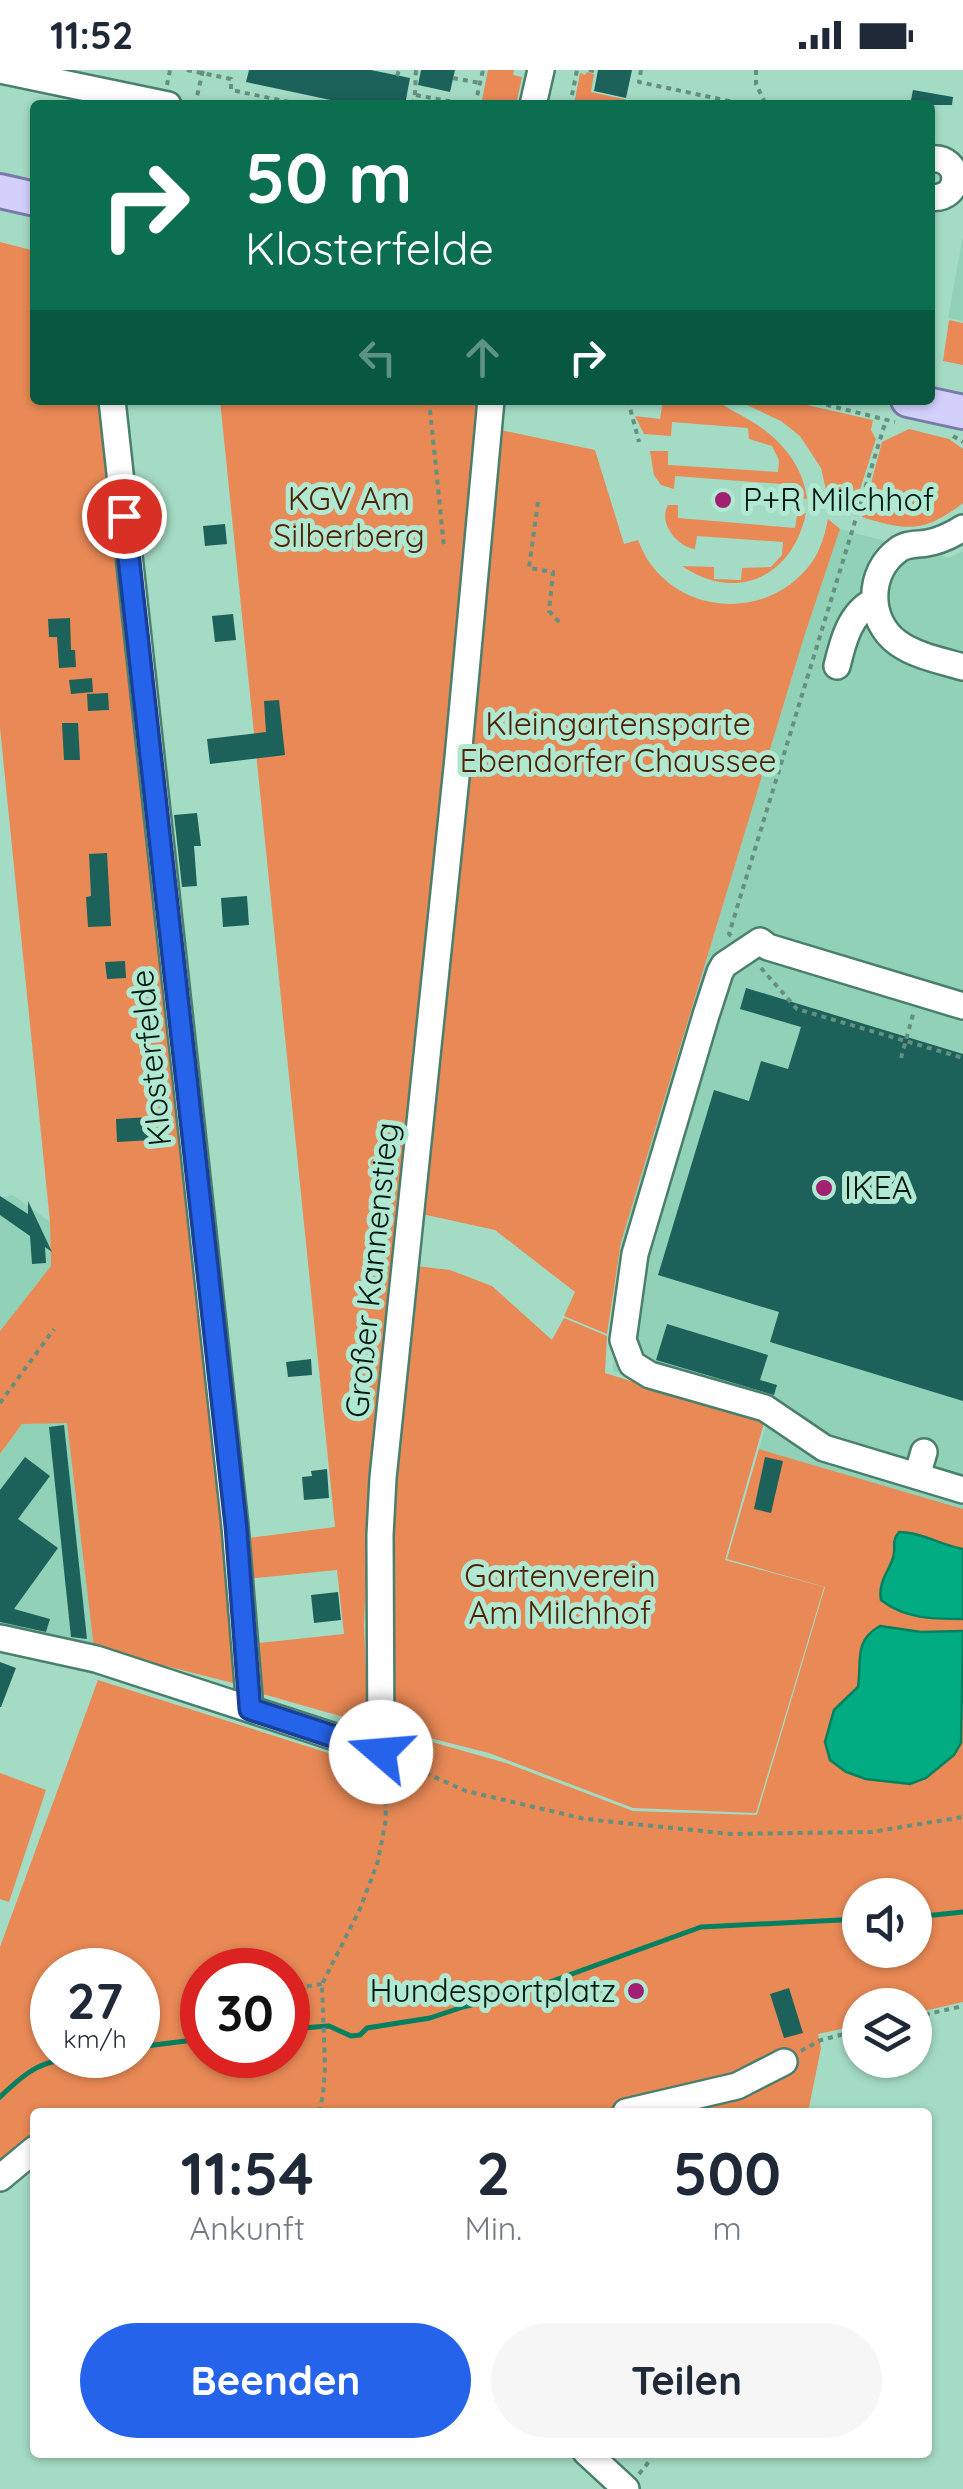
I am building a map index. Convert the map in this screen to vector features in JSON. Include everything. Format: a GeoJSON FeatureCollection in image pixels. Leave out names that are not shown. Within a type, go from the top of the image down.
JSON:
{"type":"FeatureCollection","features":[{"type":"Feature","properties":{"kind":"main road"},"geometry":{"type":"LineString","coordinates":[[0,191],[30,198]]}},
{"type":"Feature","properties":{"kind":"street"},"geometry":{"type":"LineString","coordinates":[[0,70],[144,100]]}},
{"type":"Feature","properties":{"kind":"street"},"geometry":{"type":"LineString","coordinates":[[534,100],[540,70]]}},
{"type":"Feature","properties":{"kind":"street"},"geometry":{"type":"LineString","coordinates":[[935,158],[950,162],[957,177],[951,193],[935,198]]}},
{"type":"Feature","properties":{"kind":"street","name":"Klosterfelde"},"geometry":{"type":"LineString","coordinates":[[113,405],[236,1526],[250,1709]]}},
{"type":"Feature","properties":{"kind":"street","name":"Großer Kannenstieg"},"geometry":{"type":"LineString","coordinates":[[381,1752],[383,1478],[491,405]]}},
{"type":"Feature","properties":{"kind":"street"},"geometry":{"type":"LineString","coordinates":[[963,528],[928,543],[904,546],[889,557],[874,586],[879,620],[891,638],[923,655],[963,668]]}},
{"type":"Feature","properties":{"kind":"street"},"geometry":{"type":"LineString","coordinates":[[837,666],[855,616],[874,600]]}},
{"type":"Feature","properties":{"kind":"street"},"geometry":{"type":"LineString","coordinates":[[963,1006],[760,941],[724,965],[635,1254],[624,1340],[632,1364],[650,1374],[765,1408],[824,1448],[921,1464],[963,1490]]}},
{"type":"Feature","properties":{"kind":"street"},"geometry":{"type":"LineString","coordinates":[[0,1638],[74,1653],[381,1752]]}},
{"type":"Feature","properties":{"kind":"street"},"geometry":{"type":"LineString","coordinates":[[643,2108],[737,2086],[784,2062]]}},
{"type":"Feature","properties":{"kind":"street"},"geometry":{"type":"LineString","coordinates":[[0,2178],[30,2153]]}},
{"type":"Feature","properties":{"kind":"street"},"geometry":{"type":"LineString","coordinates":[[592,2458],[626,2489]]}},
{"type":"Feature","properties":{"kind":"path"},"geometry":{"type":"LineString","coordinates":[[187,70],[231,79]]}},
{"type":"Feature","properties":{"kind":"path"},"geometry":{"type":"LineString","coordinates":[[234,70],[231,90],[276,100]]}},
{"type":"Feature","properties":{"kind":"path"},"geometry":{"type":"LineString","coordinates":[[414,100],[418,70]]}},
{"type":"Feature","properties":{"kind":"path"},"geometry":{"type":"LineString","coordinates":[[474,100],[483,70]]}},
{"type":"Feature","properties":{"kind":"path"},"geometry":{"type":"LineString","coordinates":[[571,100],[577,70]]}},
{"type":"Feature","properties":{"kind":"path"},"geometry":{"type":"LineString","coordinates":[[589,70],[598,72]]}},
{"type":"Feature","properties":{"kind":"path"},"geometry":{"type":"LineString","coordinates":[[641,70],[638,82],[724,100]]}},
{"type":"Feature","properties":{"kind":"path"},"geometry":{"type":"LineString","coordinates":[[756,70],[756,84],[764,100]]}},
{"type":"Feature","properties":{"kind":"path"},"geometry":{"type":"LineString","coordinates":[[196,100],[202,72]]}},
{"type":"Feature","properties":{"kind":"path"},"geometry":{"type":"LineString","coordinates":[[453,78],[480,84]]}},
{"type":"Feature","properties":{"kind":"path"},"geometry":{"type":"LineString","coordinates":[[416,94],[447,100]]}},
{"type":"Feature","properties":{"kind":"path"},"geometry":{"type":"LineString","coordinates":[[560,96],[567,100]]}},
{"type":"Feature","properties":{"kind":"path"},"geometry":{"type":"LineString","coordinates":[[430,405],[444,548]]}},
{"type":"Feature","properties":{"kind":"path"},"geometry":{"type":"LineString","coordinates":[[629,405],[639,442]]}},
{"type":"Feature","properties":{"kind":"path"},"geometry":{"type":"LineString","coordinates":[[843,405],[930,417],[963,442]]}},
{"type":"Feature","properties":{"kind":"path"},"geometry":{"type":"LineString","coordinates":[[930,417],[728,934],[797,1009],[963,1058]]}},
{"type":"Feature","properties":{"kind":"path"},"geometry":{"type":"LineString","coordinates":[[538,502],[529,568],[553,572],[549,611],[560,622]]}},
{"type":"Feature","properties":{"kind":"path"},"geometry":{"type":"LineString","coordinates":[[901,1058],[916,1007]]}},
{"type":"Feature","properties":{"kind":"path"},"geometry":{"type":"LineString","coordinates":[[0,1402],[54,1328]]}},
{"type":"Feature","properties":{"kind":"path"},"geometry":{"type":"LineString","coordinates":[[381,1752],[466,1790],[585,1819],[731,1834],[871,1832],[963,1817]]}},
{"type":"Feature","properties":{"kind":"path"},"geometry":{"type":"LineString","coordinates":[[320,2108],[324,2081],[322,1984],[360,1910],[383,1844],[387,1805],[381,1752]]}},
{"type":"Feature","properties":{"kind":"path"},"geometry":{"type":"LineString","coordinates":[[310,1986],[322,1984]]}},
{"type":"Feature","properties":{"kind":"path"},"geometry":{"type":"LineString","coordinates":[[932,2014],[963,2006]]}},
{"type":"Feature","properties":{"kind":"path"},"geometry":{"type":"LineString","coordinates":[[784,2062],[821,2040],[842,2035]]}},
{"type":"Feature","properties":{"kind":"shaded area"},"geometry":{"type":"Polygon","coordinates":[[[963,236],[963,321],[948,318],[963,236]]]}},
{"type":"Feature","properties":{"kind":"shaded area"},"geometry":{"type":"Polygon","coordinates":[[[840,529],[949,558],[963,551],[963,1509],[759,1449],[767,1422],[613,1371],[621,1242],[840,529]]]}},
{"type":"Feature","properties":{"kind":"shaded area"},"geometry":{"type":"Polygon","coordinates":[[[13,1195],[50,1222],[51,1266],[0,1331],[0,1198],[13,1195]]]}},
{"type":"Feature","properties":{"kind":"shaded area"},"geometry":{"type":"Polygon","coordinates":[[[67,1422],[94,1648],[0,1627],[0,1455],[22,1424],[67,1422]]]}},
{"type":"Feature","properties":{"kind":"shaded area"},"geometry":{"type":"Polygon","coordinates":[[[899,1532],[963,1549],[963,1619],[910,1614],[881,1600],[882,1583],[899,1532]]]}},
{"type":"Feature","properties":{"kind":"shaded area"},"geometry":{"type":"Polygon","coordinates":[[[880,1626],[921,1632],[963,1631],[961,1743],[954,1755],[926,1778],[910,1784],[866,1779],[846,1772],[830,1760],[825,1742],[834,1710],[858,1687],[862,1645],[880,1626]]]}},
{"type":"Feature","properties":{"kind":"green space"},"geometry":{"type":"Polygon","coordinates":[[[488,70],[514,70],[513,75],[522,77],[517,100],[482,100],[488,70]]]}},
{"type":"Feature","properties":{"kind":"green space"},"geometry":{"type":"Polygon","coordinates":[[[580,73],[594,74],[591,92],[627,100],[575,100],[580,73]]]}},
{"type":"Feature","properties":{"kind":"green space"},"geometry":{"type":"Polygon","coordinates":[[[0,242],[30,250],[30,405],[104,405],[241,1685],[94,1648],[67,1423],[22,1424],[0,1454],[0,1331],[51,1266],[50,1222],[0,728],[0,242]]]}},
{"type":"Feature","properties":{"kind":"green space"},"geometry":{"type":"Polygon","coordinates":[[[949,320],[963,323],[963,365],[943,361],[949,320]]]}},
{"type":"Feature","properties":{"kind":"green space","name":"KGV Am Silberberg"},"geometry":{"type":"Polygon","coordinates":[[[221,405],[480,405],[371,1469],[364,1624],[368,1724],[252,1691],[250,1644],[344,1634],[337,1570],[246,1579],[240,1539],[335,1527],[221,405]]]}},
{"type":"Feature","properties":{"kind":"green space"},"geometry":{"type":"Polygon","coordinates":[[[662,405],[723,405],[759,426],[782,446],[799,470],[807,499],[794,497],[794,485],[675,476],[674,489],[661,485],[654,475],[650,451],[668,451],[668,465],[778,472],[779,460],[772,446],[749,439],[748,428],[672,422],[671,436],[644,434],[635,416],[660,419],[662,405]]]}},
{"type":"Feature","properties":{"kind":"green space"},"geometry":{"type":"Polygon","coordinates":[[[747,405],[807,405],[873,420],[871,430],[876,439],[852,515],[827,494],[821,468],[800,436],[781,421],[747,405]]]}},
{"type":"Feature","properties":{"kind":"green space"},"geometry":{"type":"Polygon","coordinates":[[[909,429],[949,439],[963,449],[963,503],[937,520],[915,526],[891,525],[862,517],[882,442],[909,429]]]}},
{"type":"Feature","properties":{"kind":"green space","name":"Kleingartensparte Ebendorfer Chaussee"},"geometry":{"type":"Polygon","coordinates":[[[501,430],[595,450],[624,544],[638,540],[651,564],[670,584],[711,602],[756,601],[777,593],[812,562],[828,519],[840,529],[621,1242],[607,1334],[564,1316],[575,1292],[495,1230],[422,1214],[501,430]]]}},
{"type":"Feature","properties":{"kind":"green space"},"geometry":{"type":"Polygon","coordinates":[[[668,505],[678,505],[678,518],[795,528],[797,516],[806,513],[789,553],[775,568],[742,582],[722,582],[702,577],[682,566],[714,567],[714,579],[741,580],[742,568],[771,567],[782,555],[783,542],[697,536],[695,549],[688,547],[667,526],[668,505]]]}},
{"type":"Feature","properties":{"kind":"green space","name":"Gartenverein Am Milchhof"},"geometry":{"type":"Polygon","coordinates":[[[416,1266],[450,1270],[492,1286],[552,1340],[564,1318],[607,1336],[605,1373],[764,1423],[725,1560],[824,1587],[756,1813],[633,1808],[489,1753],[390,1728],[390,1562],[396,1455],[416,1266]]]}},
{"type":"Feature","properties":{"kind":"green space"},"geometry":{"type":"Polygon","coordinates":[[[759,1449],[963,1509],[963,1549],[909,1532],[893,1539],[893,1558],[888,1567],[894,1610],[910,1616],[963,1619],[963,1631],[921,1632],[880,1626],[859,1659],[858,1687],[926,1778],[955,1750],[963,1710],[963,2002],[932,2009],[932,1988],[842,1988],[842,2029],[818,2034],[821,2048],[809,2108],[30,2108],[30,2142],[0,2167],[0,1947],[98,1680],[398,1775],[393,1731],[506,1763],[633,1811],[757,1815],[825,1587],[727,1559],[759,1449]]]}},
{"type":"Feature","properties":{"kind":"green space"},"geometry":{"type":"Polygon","coordinates":[[[0,1773],[46,1790],[9,1902],[0,1899],[0,1773]]]}},
{"type":"Feature","properties":{"kind":"building"},"geometry":{"type":"Polygon","coordinates":[[[249,70],[371,70],[410,78],[406,100],[331,100],[246,82],[249,70]]]}},
{"type":"Feature","properties":{"kind":"building"},"geometry":{"type":"Polygon","coordinates":[[[421,70],[455,70],[450,92],[418,85],[421,70]]]}},
{"type":"Feature","properties":{"kind":"building"},"geometry":{"type":"Polygon","coordinates":[[[598,70],[632,70],[626,98],[594,91],[598,70]]]}},
{"type":"Feature","properties":{"kind":"building"},"geometry":{"type":"Polygon","coordinates":[[[913,90],[953,97],[952,105],[911,100],[913,90]]]}},
{"type":"Feature","properties":{"kind":"building"},"geometry":{"type":"Polygon","coordinates":[[[225,524],[227,544],[205,546],[203,526],[225,524]]]}},
{"type":"Feature","properties":{"kind":"building"},"geometry":{"type":"Polygon","coordinates":[[[233,614],[236,640],[215,642],[212,616],[233,614]]]}},
{"type":"Feature","properties":{"kind":"building"},"geometry":{"type":"Polygon","coordinates":[[[70,618],[76,667],[59,668],[57,637],[49,637],[48,619],[70,618]]]}},
{"type":"Feature","properties":{"kind":"building"},"geometry":{"type":"Polygon","coordinates":[[[92,678],[93,692],[71,694],[69,680],[92,678]]]}},
{"type":"Feature","properties":{"kind":"building"},"geometry":{"type":"Polygon","coordinates":[[[108,693],[109,710],[88,711],[87,694],[108,693]]]}},
{"type":"Feature","properties":{"kind":"building"},"geometry":{"type":"Polygon","coordinates":[[[279,700],[285,755],[210,764],[207,739],[266,732],[264,701],[279,700]]]}},
{"type":"Feature","properties":{"kind":"building"},"geometry":{"type":"Polygon","coordinates":[[[62,723],[78,723],[80,760],[64,760],[62,723]]]}},
{"type":"Feature","properties":{"kind":"building"},"geometry":{"type":"Polygon","coordinates":[[[197,813],[201,846],[194,846],[197,886],[182,887],[174,815],[197,813]]]}},
{"type":"Feature","properties":{"kind":"building"},"geometry":{"type":"Polygon","coordinates":[[[107,853],[111,926],[88,927],[89,854],[107,853]]]}},
{"type":"Feature","properties":{"kind":"building"},"geometry":{"type":"Polygon","coordinates":[[[247,896],[249,925],[223,927],[221,898],[247,896]]]}},
{"type":"Feature","properties":{"kind":"building"},"geometry":{"type":"Polygon","coordinates":[[[125,961],[126,978],[107,979],[105,962],[125,961]]]}},
{"type":"Feature","properties":{"kind":"building","name":"IKEA"},"geometry":{"type":"Polygon","coordinates":[[[746,988],[963,1054],[963,1401],[770,1342],[779,1312],[658,1275],[714,1090],[749,1101],[761,1061],[788,1069],[801,1027],[740,1009],[746,988]]]}},
{"type":"Feature","properties":{"kind":"building"},"geometry":{"type":"Polygon","coordinates":[[[150,1117],[152,1140],[117,1142],[116,1119],[150,1117]]]}},
{"type":"Feature","properties":{"kind":"building"},"geometry":{"type":"Polygon","coordinates":[[[0,1196],[28,1214],[28,1201],[52,1252],[45,1247],[46,1263],[32,1264],[30,1236],[0,1215],[0,1196]]]}},
{"type":"Feature","properties":{"kind":"building"},"geometry":{"type":"Polygon","coordinates":[[[667,1324],[768,1355],[760,1380],[777,1385],[774,1395],[656,1360],[667,1324]]]}},
{"type":"Feature","properties":{"kind":"building"},"geometry":{"type":"Polygon","coordinates":[[[311,1359],[312,1375],[288,1377],[286,1362],[311,1359]]]}},
{"type":"Feature","properties":{"kind":"building"},"geometry":{"type":"Polygon","coordinates":[[[64,1425],[87,1639],[71,1637],[49,1427],[64,1425]]]}},
{"type":"Feature","properties":{"kind":"building"},"geometry":{"type":"Polygon","coordinates":[[[25,1457],[50,1476],[18,1519],[58,1548],[14,1609],[50,1619],[46,1632],[0,1622],[0,1490],[25,1457]]]}},
{"type":"Feature","properties":{"kind":"building"},"geometry":{"type":"Polygon","coordinates":[[[765,1457],[783,1461],[771,1513],[754,1509],[765,1457]]]}},
{"type":"Feature","properties":{"kind":"building"},"geometry":{"type":"Polygon","coordinates":[[[327,1469],[329,1498],[304,1500],[302,1477],[327,1469]]]}},
{"type":"Feature","properties":{"kind":"building"},"geometry":{"type":"Polygon","coordinates":[[[338,1592],[341,1620],[314,1623],[311,1595],[338,1592]]]}},
{"type":"Feature","properties":{"kind":"building"},"geometry":{"type":"Polygon","coordinates":[[[0,1662],[16,1668],[1,1707],[0,1707],[0,1662]]]}},
{"type":"Feature","properties":{"kind":"building"},"geometry":{"type":"Polygon","coordinates":[[[789,1988],[803,2033],[784,2038],[770,1994],[789,1988]]]}},
{"type":"Feature","properties":{"kind":"waterway"},"geometry":{"type":"LineString","coordinates":[[932,1915],[963,1912]]}},
{"type":"Feature","properties":{"kind":"waterway"},"geometry":{"type":"LineString","coordinates":[[310,2027],[329,2026],[351,2036],[360,2035],[367,2028],[430,2018],[514,1995],[701,1927],[842,1920]]}},
{"type":"Feature","properties":{"kind":"waterway"},"geometry":{"type":"LineString","coordinates":[[160,2044],[180,2042]]}},
{"type":"Feature","properties":{"kind":"waterway"},"geometry":{"type":"LineString","coordinates":[[0,2097],[30,2072]]}},
{"type":"Feature","properties":{"kind":"place","name":"P+R Milchhof"},"geometry":{"type":"Point","coordinates":[723,500]}},
{"type":"Feature","properties":{"kind":"place","name":"IKEA"},"geometry":{"type":"Point","coordinates":[824,1188]}},
{"type":"Feature","properties":{"kind":"place","name":"Hundesportplatz"},"geometry":{"type":"Point","coordinates":[636,1991]}},
{"type":"Feature","properties":{"kind":"route"},"geometry":{"type":"LineString","coordinates":[[124,516],[236,1526],[250,1709],[381,1752]]}}]}
